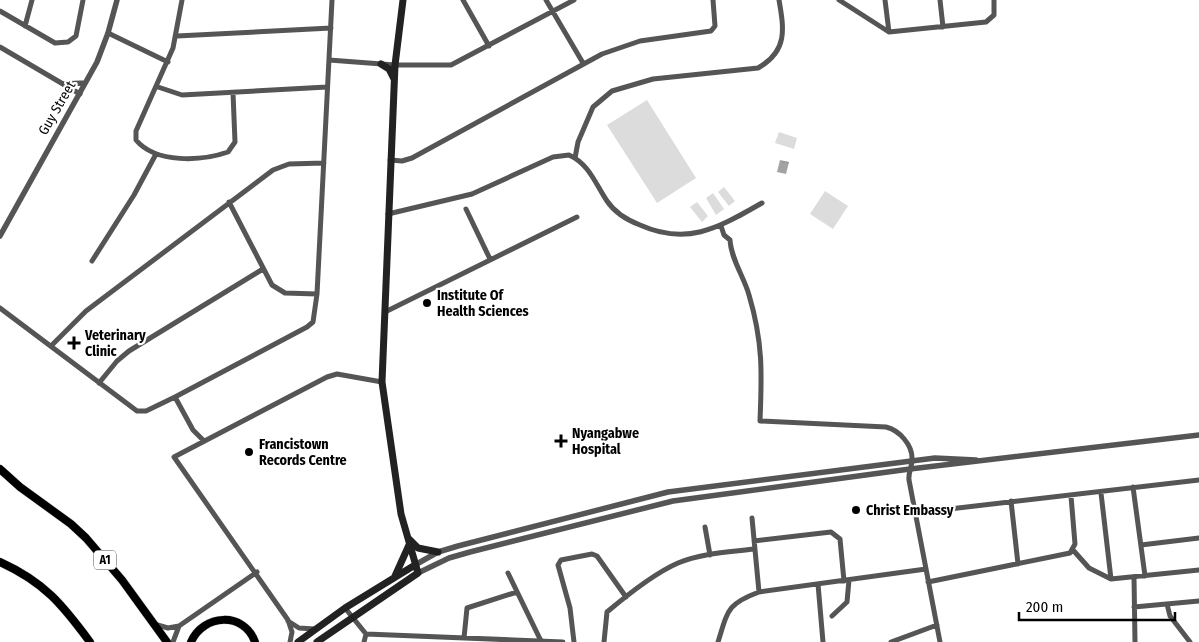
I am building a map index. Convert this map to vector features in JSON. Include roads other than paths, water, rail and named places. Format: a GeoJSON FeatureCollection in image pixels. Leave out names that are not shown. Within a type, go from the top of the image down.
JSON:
{"type":"FeatureCollection","features":[{"type":"Feature","properties":{"kind":"highway","name":"A1"},"geometry":{"type":"LineString","coordinates":[[0,469],[71,524],[86,538],[122,580],[167,642]]}},
{"type":"Feature","properties":{"kind":"highway"},"geometry":{"type":"LineString","coordinates":[[0,562],[37,583],[54,596],[88,640]]}},
{"type":"Feature","properties":{"kind":"highway"},"geometry":{"type":"LineString","coordinates":[[191,642],[197,631],[204,625],[219,619],[226,619],[241,624],[248,630],[255,642]]}},
{"type":"Feature","properties":{"kind":"main road"},"geometry":{"type":"LineString","coordinates":[[317,642],[418,574],[406,535],[382,382],[394,79],[403,0]]}},
{"type":"Feature","properties":{"kind":"main road"},"geometry":{"type":"LineString","coordinates":[[381,64],[389,69],[394,79]]}},
{"type":"Feature","properties":{"kind":"main road"},"geometry":{"type":"LineString","coordinates":[[406,535],[418,548],[438,552]]}},
{"type":"Feature","properties":{"kind":"main road"},"geometry":{"type":"LineString","coordinates":[[394,579],[409,545]]}},
{"type":"Feature","properties":{"kind":"main road"},"geometry":{"type":"LineString","coordinates":[[298,642],[345,608],[415,565]]}},
{"type":"Feature","properties":{"kind":"street"},"geometry":{"type":"LineString","coordinates":[[25,26],[32,0]]}},
{"type":"Feature","properties":{"kind":"street"},"geometry":{"type":"LineString","coordinates":[[0,11],[55,43],[68,42],[76,36],[79,29],[84,0]]}},
{"type":"Feature","properties":{"kind":"street","name":"Guy Street"},"geometry":{"type":"LineString","coordinates":[[0,236],[86,83],[108,33],[116,0]]}},
{"type":"Feature","properties":{"kind":"street"},"geometry":{"type":"LineString","coordinates":[[182,0],[177,36],[168,62],[135,135],[139,144],[156,154],[192,158],[223,154],[232,149],[235,142],[233,94]]}},
{"type":"Feature","properties":{"kind":"street"},"geometry":{"type":"LineString","coordinates":[[0,308],[137,411],[146,411],[175,397],[307,327],[313,322],[316,314],[332,0]]}},
{"type":"Feature","properties":{"kind":"street"},"geometry":{"type":"LineString","coordinates":[[463,0],[489,46]]}},
{"type":"Feature","properties":{"kind":"street"},"geometry":{"type":"LineString","coordinates":[[546,0],[583,63]]}},
{"type":"Feature","properties":{"kind":"street"},"geometry":{"type":"LineString","coordinates":[[329,60],[395,65],[451,65],[574,0]]}},
{"type":"Feature","properties":{"kind":"street"},"geometry":{"type":"LineString","coordinates":[[390,160],[402,161],[412,158],[583,63],[640,41],[710,31],[715,26],[713,0]]}},
{"type":"Feature","properties":{"kind":"street"},"geometry":{"type":"LineString","coordinates":[[575,158],[578,142],[593,107],[612,90],[653,79],[758,68],[763,65],[773,55],[784,33],[779,0]]}},
{"type":"Feature","properties":{"kind":"street"},"geometry":{"type":"LineString","coordinates":[[839,0],[889,32],[943,27],[992,19],[995,11],[994,0]]}},
{"type":"Feature","properties":{"kind":"street"},"geometry":{"type":"LineString","coordinates":[[885,0],[889,32]]}},
{"type":"Feature","properties":{"kind":"street"},"geometry":{"type":"LineString","coordinates":[[940,0],[943,27]]}},
{"type":"Feature","properties":{"kind":"street"},"geometry":{"type":"LineString","coordinates":[[177,36],[331,28]]}},
{"type":"Feature","properties":{"kind":"street"},"geometry":{"type":"LineString","coordinates":[[108,33],[168,62]]}},
{"type":"Feature","properties":{"kind":"street"},"geometry":{"type":"LineString","coordinates":[[0,47],[80,94]]}},
{"type":"Feature","properties":{"kind":"street"},"geometry":{"type":"LineString","coordinates":[[64,84],[86,83]]}},
{"type":"Feature","properties":{"kind":"street"},"geometry":{"type":"LineString","coordinates":[[158,87],[182,95],[233,94],[327,87]]}},
{"type":"Feature","properties":{"kind":"street"},"geometry":{"type":"LineString","coordinates":[[92,260],[134,195],[156,154]]}},
{"type":"Feature","properties":{"kind":"street"},"geometry":{"type":"LineString","coordinates":[[388,214],[472,194],[561,155],[575,158],[586,167],[613,208],[636,223],[659,232],[682,235],[702,232],[721,226],[762,203],[739,216]]}},
{"type":"Feature","properties":{"kind":"street"},"geometry":{"type":"LineString","coordinates":[[51,346],[86,311],[229,202],[282,166],[324,163]]}},
{"type":"Feature","properties":{"kind":"street"},"geometry":{"type":"LineString","coordinates":[[229,202],[272,285],[285,293],[317,294]]}},
{"type":"Feature","properties":{"kind":"street"},"geometry":{"type":"LineString","coordinates":[[466,209],[490,259]]}},
{"type":"Feature","properties":{"kind":"street"},"geometry":{"type":"LineString","coordinates":[[385,312],[577,216]]}},
{"type":"Feature","properties":{"kind":"street","name":"Guy Street"},"geometry":{"type":"LineString","coordinates":[[0,230],[7,222]]}},
{"type":"Feature","properties":{"kind":"street"},"geometry":{"type":"LineString","coordinates":[[721,226],[725,236],[730,240],[731,248],[744,277],[758,334],[763,364],[760,421],[886,427],[896,430],[903,437],[912,461],[909,480],[940,642]]}},
{"type":"Feature","properties":{"kind":"street"},"geometry":{"type":"LineString","coordinates":[[99,383],[117,361],[130,351],[263,269]]}},
{"type":"Feature","properties":{"kind":"street"},"geometry":{"type":"LineString","coordinates":[[290,642],[292,632],[288,620],[174,457],[327,377],[337,374],[382,382]]}},
{"type":"Feature","properties":{"kind":"street"},"geometry":{"type":"LineString","coordinates":[[175,397],[193,430],[204,441]]}},
{"type":"Feature","properties":{"kind":"street"},"geometry":{"type":"LineString","coordinates":[[418,574],[443,561],[470,552],[673,501],[981,460],[1199,435]]}},
{"type":"Feature","properties":{"kind":"street"},"geometry":{"type":"LineString","coordinates":[[415,565],[438,552],[668,492],[935,458],[981,460]]}},
{"type":"Feature","properties":{"kind":"street"},"geometry":{"type":"LineString","coordinates":[[915,512],[1101,493],[1133,487],[1199,480]]}},
{"type":"Feature","properties":{"kind":"street"},"geometry":{"type":"LineString","coordinates":[[1133,487],[1145,576]]}},
{"type":"Feature","properties":{"kind":"street"},"geometry":{"type":"LineString","coordinates":[[1101,493],[1111,580]]}},
{"type":"Feature","properties":{"kind":"street"},"geometry":{"type":"LineString","coordinates":[[928,582],[1067,555],[1073,550],[1075,544],[1071,496]]}},
{"type":"Feature","properties":{"kind":"street"},"geometry":{"type":"LineString","coordinates":[[1011,501],[1018,564]]}},
{"type":"Feature","properties":{"kind":"street"},"geometry":{"type":"LineString","coordinates":[[752,518],[759,592]]}},
{"type":"Feature","properties":{"kind":"street"},"geometry":{"type":"LineString","coordinates":[[705,527],[710,555]]}},
{"type":"Feature","properties":{"kind":"street"},"geometry":{"type":"LineString","coordinates":[[754,541],[830,532],[840,539],[847,602],[832,616]]}},
{"type":"Feature","properties":{"kind":"street"},"geometry":{"type":"LineString","coordinates":[[1140,545],[1199,538]]}},
{"type":"Feature","properties":{"kind":"street"},"geometry":{"type":"LineString","coordinates":[[604,642],[607,612],[626,596],[678,563],[710,555],[754,549]]}},
{"type":"Feature","properties":{"kind":"street"},"geometry":{"type":"LineString","coordinates":[[1073,550],[1089,568],[1111,580],[1199,570]]}},
{"type":"Feature","properties":{"kind":"street"},"geometry":{"type":"LineString","coordinates":[[574,642],[572,619],[558,566],[560,560],[592,554],[597,556],[626,596]]}},
{"type":"Feature","properties":{"kind":"street"},"geometry":{"type":"LineString","coordinates":[[718,642],[732,605],[759,592],[926,570]]}},
{"type":"Feature","properties":{"kind":"street"},"geometry":{"type":"LineString","coordinates":[[153,624],[168,628],[179,626],[256,572]]}},
{"type":"Feature","properties":{"kind":"street"},"geometry":{"type":"LineString","coordinates":[[508,573],[541,641]]}},
{"type":"Feature","properties":{"kind":"street"},"geometry":{"type":"LineString","coordinates":[[1134,577],[1135,642]]}},
{"type":"Feature","properties":{"kind":"street"},"geometry":{"type":"LineString","coordinates":[[818,584],[823,642]]}},
{"type":"Feature","properties":{"kind":"street"},"geometry":{"type":"LineString","coordinates":[[464,638],[467,608],[517,592]]}},
{"type":"Feature","properties":{"kind":"street"},"geometry":{"type":"LineString","coordinates":[[1134,607],[1199,601]]}},
{"type":"Feature","properties":{"kind":"street"},"geometry":{"type":"LineString","coordinates":[[1167,604],[1170,616],[1190,642]]}},
{"type":"Feature","properties":{"kind":"street"},"geometry":{"type":"LineString","coordinates":[[345,608],[366,634],[428,640],[464,638],[563,642]]}},
{"type":"Feature","properties":{"kind":"street"},"geometry":{"type":"LineString","coordinates":[[288,620],[299,628],[315,629]]}},
{"type":"Feature","properties":{"kind":"street"},"geometry":{"type":"LineString","coordinates":[[891,642],[937,625]]}},
{"type":"Feature","properties":{"kind":"street"},"geometry":{"type":"LineString","coordinates":[[173,642],[179,626]]}},
{"type":"Feature","properties":{"kind":"street"},"geometry":{"type":"LineString","coordinates":[[364,642],[366,634]]}},
{"type":"Feature","properties":{"kind":"water"},"geometry":{"type":"Polygon","coordinates":[[[780,160],[789,162],[786,174],[777,172],[780,160]]]}},
{"type":"Feature","properties":{"kind":"place","name":"Institute Of Health Sciences"},"geometry":{"type":"Point","coordinates":[427,303]}},
{"type":"Feature","properties":{"kind":"place","name":"Veterinary Clinic"},"geometry":{"type":"Point","coordinates":[74,343]}},
{"type":"Feature","properties":{"kind":"place","name":"Nyangabwe Hospital"},"geometry":{"type":"Point","coordinates":[561,441]}},
{"type":"Feature","properties":{"kind":"place","name":"Francistown Records Centre"},"geometry":{"type":"Point","coordinates":[249,452]}},
{"type":"Feature","properties":{"kind":"place","name":"Christ Embassy"},"geometry":{"type":"Point","coordinates":[856,510]}}]}
